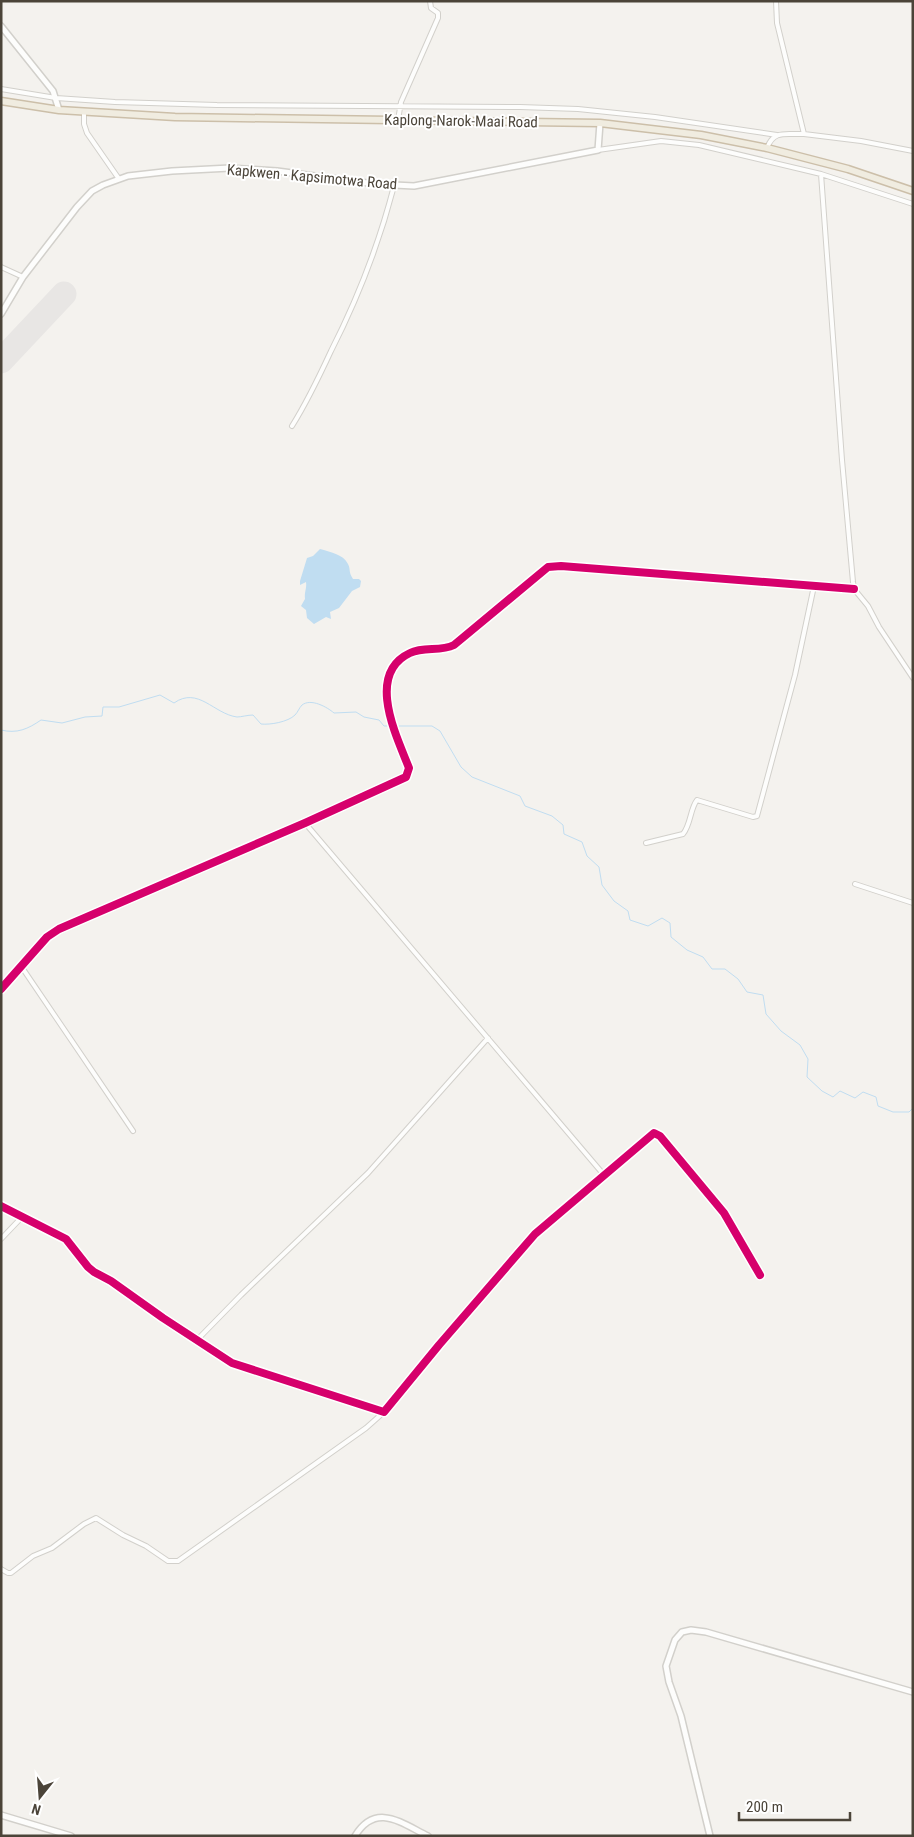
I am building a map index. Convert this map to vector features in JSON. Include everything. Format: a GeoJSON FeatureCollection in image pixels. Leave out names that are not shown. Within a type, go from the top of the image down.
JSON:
{"type":"FeatureCollection","features":[{"type":"Feature","properties":{"kind":"highway","name":"Kaplong-Narok-Maai Road"},"geometry":{"type":"LineString","coordinates":[[1,101],[58,110],[175,117],[600,124],[701,135],[767,148],[848,169],[913,191]]}},
{"type":"Feature","properties":{"kind":"street"},"geometry":{"type":"LineString","coordinates":[[398,120],[400,105],[438,18],[438,13],[432,8],[430,1]]}},
{"type":"Feature","properties":{"kind":"street"},"geometry":{"type":"LineString","coordinates":[[776,1],[777,23],[804,134]]}},
{"type":"Feature","properties":{"kind":"street"},"geometry":{"type":"LineString","coordinates":[[1,26],[44,79],[56,98],[58,110]]}},
{"type":"Feature","properties":{"kind":"street"},"geometry":{"type":"LineString","coordinates":[[1,89],[56,98],[217,106],[400,105],[520,106],[578,109],[655,117],[777,135],[804,134],[861,141],[913,151]]}},
{"type":"Feature","properties":{"kind":"street"},"geometry":{"type":"LineString","coordinates":[[84,112],[84,124],[87,133],[119,179]]}},
{"type":"Feature","properties":{"kind":"street"},"geometry":{"type":"LineString","coordinates":[[600,124],[598,150],[661,141],[699,145],[821,174],[913,204]]}},
{"type":"Feature","properties":{"kind":"street"},"geometry":{"type":"LineString","coordinates":[[699,145],[701,135]]}},
{"type":"Feature","properties":{"kind":"street"},"geometry":{"type":"LineString","coordinates":[[767,148],[770,140],[777,135]]}},
{"type":"Feature","properties":{"kind":"street","name":"Kapkwen - Kapsimotwa Road"},"geometry":{"type":"LineString","coordinates":[[1,314],[23,278],[92,191],[128,176],[172,171],[230,168],[286,172],[394,186],[429,185],[598,150]]}},
{"type":"Feature","properties":{"kind":"street"},"geometry":{"type":"LineString","coordinates":[[821,174],[842,460],[854,589],[868,606],[913,678]]}},
{"type":"Feature","properties":{"kind":"street"},"geometry":{"type":"LineString","coordinates":[[292,426],[321,374],[362,286],[388,210],[394,186]]}},
{"type":"Feature","properties":{"kind":"street"},"geometry":{"type":"LineString","coordinates":[[1,268],[23,278]]}},
{"type":"Feature","properties":{"kind":"street"},"geometry":{"type":"LineString","coordinates":[[1,989],[48,937],[59,929],[402,780],[409,772],[409,768],[391,723],[387,705],[387,690],[395,665],[400,659],[424,649],[447,649],[454,646],[548,567],[562,566],[854,589]]}},
{"type":"Feature","properties":{"kind":"street"},"geometry":{"type":"LineString","coordinates":[[646,843],[683,834],[694,803],[697,800],[753,817],[756,816],[795,675],[814,586]]}},
{"type":"Feature","properties":{"kind":"street"},"geometry":{"type":"LineString","coordinates":[[305,823],[604,1175]]}},
{"type":"Feature","properties":{"kind":"street"},"geometry":{"type":"LineString","coordinates":[[855,884],[913,903]]}},
{"type":"Feature","properties":{"kind":"street"},"geometry":{"type":"LineString","coordinates":[[21,966],[133,1131]]}},
{"type":"Feature","properties":{"kind":"street"},"geometry":{"type":"LineString","coordinates":[[197,1340],[368,1173],[488,1038]]}},
{"type":"Feature","properties":{"kind":"street"},"geometry":{"type":"LineString","coordinates":[[1,1569],[10,1573],[33,1556],[52,1548],[84,1524],[96,1518],[146,1546],[168,1561],[173,1563],[178,1561],[366,1428],[384,1412],[535,1234],[654,1133],[660,1136],[724,1213],[760,1275]]}},
{"type":"Feature","properties":{"kind":"street"},"geometry":{"type":"LineString","coordinates":[[1,1206],[66,1240],[94,1272],[111,1281],[232,1363],[384,1412]]}},
{"type":"Feature","properties":{"kind":"street"},"geometry":{"type":"LineString","coordinates":[[1,1239],[22,1216]]}},
{"type":"Feature","properties":{"kind":"street"},"geometry":{"type":"LineString","coordinates":[[710,1836],[681,1716],[667,1674],[666,1666],[669,1656],[675,1640],[682,1632],[691,1630],[706,1632],[913,1692]]}},
{"type":"Feature","properties":{"kind":"street"},"geometry":{"type":"LineString","coordinates":[[1,1815],[71,1836]]}},
{"type":"Feature","properties":{"kind":"street"},"geometry":{"type":"LineString","coordinates":[[355,1836],[367,1821],[381,1817],[388,1818],[428,1836]]}},
{"type":"Feature","properties":{"kind":"water"},"geometry":{"type":"Polygon","coordinates":[[[320,549],[343,558],[348,564],[353,579],[361,581],[360,587],[352,591],[339,608],[330,612],[331,619],[326,617],[314,624],[307,618],[306,610],[301,606],[305,599],[306,582],[300,585],[300,581],[307,558],[313,556],[320,549]]]}},
{"type":"Feature","properties":{"kind":"waterway"},"geometry":{"type":"LineString","coordinates":[[1,730],[22,730],[41,720],[62,723],[85,717],[102,716],[103,707],[119,707],[160,695],[174,703],[183,699],[198,699],[229,715],[237,717],[253,715],[261,724],[288,720],[295,715],[302,705],[310,702],[323,706],[334,713],[356,712],[364,717],[379,720],[384,726],[432,726],[440,731],[461,767],[472,777],[520,796],[525,806],[552,816],[563,825],[564,834],[582,842],[587,856],[599,867],[602,885],[614,901],[628,911],[630,920],[648,926],[662,918],[670,923],[671,937],[687,950],[703,957],[712,969],[725,969],[738,979],[747,992],[763,995],[766,1014],[781,1031],[800,1045],[808,1059],[807,1077],[822,1091],[833,1097],[840,1091],[855,1098],[863,1092],[876,1097],[878,1106],[893,1112],[909,1112],[913,1108]]}},
{"type":"Feature","properties":{"kind":"runway"},"geometry":{"type":"LineString","coordinates":[[1,361],[64,294]]}},
{"type":"Feature","properties":{"kind":"cycle path"},"geometry":{"type":"LineString","coordinates":[[1,989],[47,937],[59,929],[305,823],[406,777],[409,768],[392,724],[388,707],[387,690],[389,675],[397,663],[415,651],[454,645],[548,567],[561,566],[854,589]]}},
{"type":"Feature","properties":{"kind":"cycle path"},"geometry":{"type":"LineString","coordinates":[[1,1206],[66,1239],[94,1272],[111,1281],[232,1363],[384,1412],[535,1234],[654,1133],[660,1136],[724,1213],[760,1275]]}}]}
